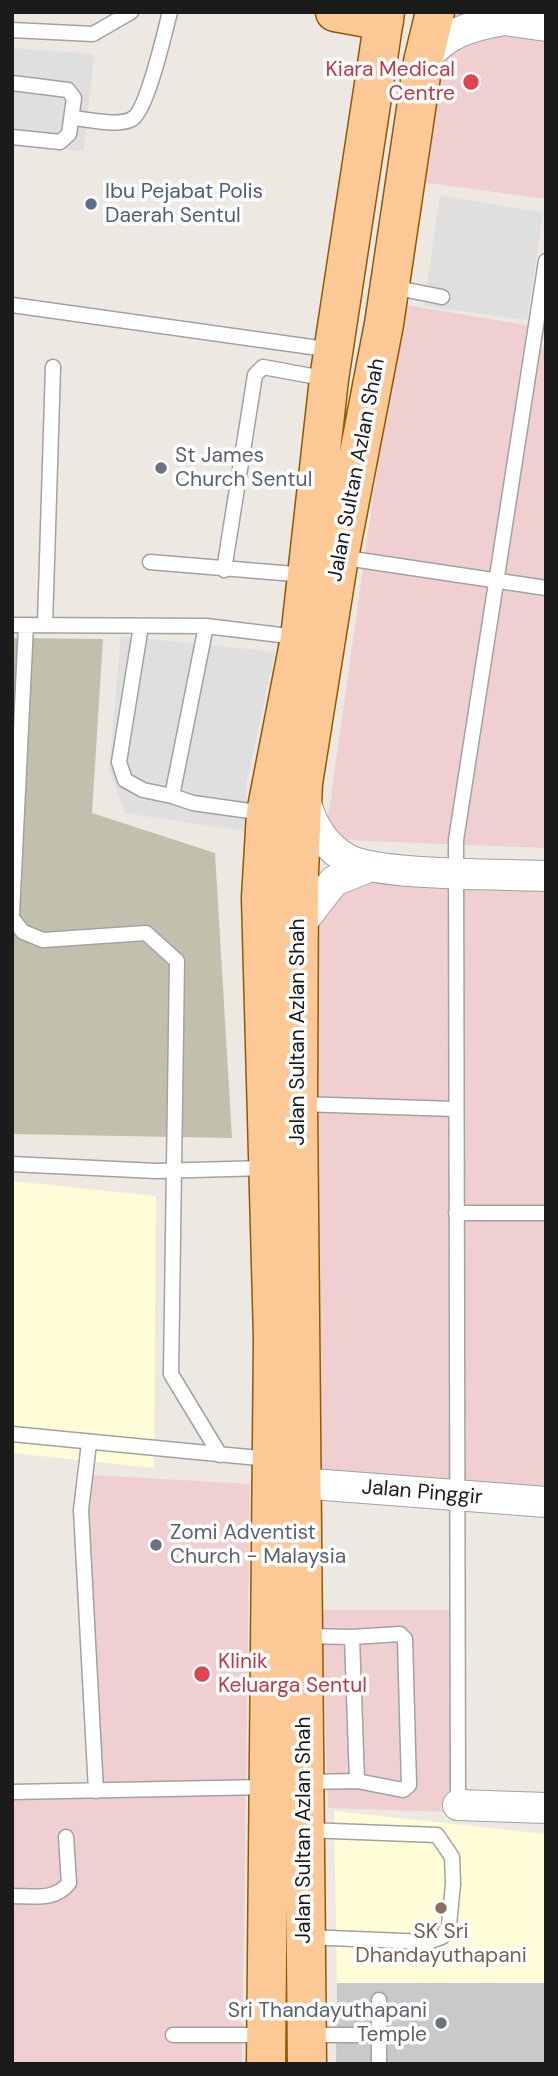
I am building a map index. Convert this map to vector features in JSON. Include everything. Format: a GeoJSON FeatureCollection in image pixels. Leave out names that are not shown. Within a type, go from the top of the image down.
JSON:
{"type":"FeatureCollection","features":[{"type":"Feature","properties":{"kind":"main road"},"geometry":{"type":"LineString","coordinates":[[335,12],[389,15]]}},
{"type":"Feature","properties":{"kind":"main road","name":"Jalan Sultan Azlan Shah"},"geometry":{"type":"LineString","coordinates":[[267,2049],[286,1785],[303,1636],[273,1338],[261,898],[265,813],[300,638],[323,566],[390,286],[423,62],[435,12]]}},
{"type":"Feature","properties":{"kind":"main road","name":"Jalan Sultan Azlan Shah"},"geometry":{"type":"LineString","coordinates":[[306,2049],[304,1830],[286,1785],[285,1471],[298,1104],[303,783],[323,566],[332,365],[389,15]]}},
{"type":"Feature","properties":{"kind":"street"},"geometry":{"type":"LineString","coordinates":[[423,62],[449,35],[496,16],[546,26]]}},
{"type":"Feature","properties":{"kind":"street"},"geometry":{"type":"LineString","coordinates":[[303,783],[310,816],[327,844],[348,860],[369,867],[546,876]]}},
{"type":"Feature","properties":{"kind":"street"},"geometry":{"type":"LineString","coordinates":[[299,926],[334,881],[369,867]]}},
{"type":"Feature","properties":{"kind":"street","name":"Jalan Pinggir"},"geometry":{"type":"LineString","coordinates":[[285,1471],[457,1496],[546,1502]]}},
{"type":"Feature","properties":{"kind":"street"},"geometry":{"type":"LineString","coordinates":[[458,1805],[546,1808]]}},
{"type":"Feature","properties":{"kind":"lane"},"geometry":{"type":"LineString","coordinates":[[12,30],[93,34],[131,12]]}},
{"type":"Feature","properties":{"kind":"lane"},"geometry":{"type":"LineString","coordinates":[[72,118],[121,121],[132,119],[140,109],[157,62],[170,12]]}},
{"type":"Feature","properties":{"kind":"lane"},"geometry":{"type":"LineString","coordinates":[[12,83],[68,90],[74,97],[69,134],[60,142],[12,137]]}},
{"type":"Feature","properties":{"kind":"lane"},"geometry":{"type":"LineString","coordinates":[[458,1805],[454,872],[456,840],[546,261]]}},
{"type":"Feature","properties":{"kind":"lane"},"geometry":{"type":"LineString","coordinates":[[390,286],[442,296]]}},
{"type":"Feature","properties":{"kind":"lane"},"geometry":{"type":"LineString","coordinates":[[12,305],[332,365]]}},
{"type":"Feature","properties":{"kind":"lane"},"geometry":{"type":"LineString","coordinates":[[224,570],[255,375],[263,367],[332,365]]}},
{"type":"Feature","properties":{"kind":"lane"},"geometry":{"type":"LineString","coordinates":[[45,625],[53,367]]}},
{"type":"Feature","properties":{"kind":"lane"},"geometry":{"type":"LineString","coordinates":[[150,562],[224,570],[323,566],[498,581],[546,588]]}},
{"type":"Feature","properties":{"kind":"lane"},"geometry":{"type":"LineString","coordinates":[[219,1455],[171,1374],[177,961],[146,933],[43,940],[23,932],[12,916],[19,625],[206,626],[300,638]]}},
{"type":"Feature","properties":{"kind":"lane"},"geometry":{"type":"LineString","coordinates":[[141,626],[119,762],[125,780],[143,790],[193,803],[265,813]]}},
{"type":"Feature","properties":{"kind":"lane"},"geometry":{"type":"LineString","coordinates":[[172,796],[206,626]]}},
{"type":"Feature","properties":{"kind":"lane"},"geometry":{"type":"LineString","coordinates":[[298,1104],[455,1109]]}},
{"type":"Feature","properties":{"kind":"lane"},"geometry":{"type":"LineString","coordinates":[[12,1164],[174,1171],[267,1168]]}},
{"type":"Feature","properties":{"kind":"lane"},"geometry":{"type":"LineString","coordinates":[[456,1213],[546,1213]]}},
{"type":"Feature","properties":{"kind":"lane"},"geometry":{"type":"LineString","coordinates":[[12,1434],[219,1455],[285,1471]]}},
{"type":"Feature","properties":{"kind":"lane"},"geometry":{"type":"LineString","coordinates":[[89,1443],[81,1510],[96,1791]]}},
{"type":"Feature","properties":{"kind":"lane"},"geometry":{"type":"LineString","coordinates":[[12,1792],[357,1781],[403,1790],[409,1785],[405,1639],[400,1634],[303,1636]]}},
{"type":"Feature","properties":{"kind":"lane"},"geometry":{"type":"LineString","coordinates":[[352,1637],[357,1781]]}},
{"type":"Feature","properties":{"kind":"lane"},"geometry":{"type":"LineString","coordinates":[[304,1830],[437,1835],[452,1857],[453,1884],[449,1925],[442,1937],[435,1940],[428,1942],[305,1937]]}},
{"type":"Feature","properties":{"kind":"lane"},"geometry":{"type":"LineString","coordinates":[[12,1896],[47,1896],[61,1893],[69,1883],[66,1837]]}},
{"type":"Feature","properties":{"kind":"lane"},"geometry":{"type":"LineString","coordinates":[[379,2000],[379,2064]]}},
{"type":"Feature","properties":{"kind":"lane"},"geometry":{"type":"LineString","coordinates":[[173,2035],[267,2049]]}},
{"type":"Feature","properties":{"kind":"lane"},"geometry":{"type":"LineString","coordinates":[[306,2049],[379,2035]]}},
{"type":"Feature","properties":{"kind":"shaded area"},"geometry":{"type":"Polygon","coordinates":[[[439,12],[546,12],[546,199],[422,182],[439,12]]]}},
{"type":"Feature","properties":{"kind":"shaded area"},"geometry":{"type":"Polygon","coordinates":[[[12,48],[94,54],[84,151],[12,145],[12,48]]]}},
{"type":"Feature","properties":{"kind":"shaded area"},"geometry":{"type":"Polygon","coordinates":[[[440,196],[543,212],[527,320],[424,306],[440,196]]]}},
{"type":"Feature","properties":{"kind":"shaded area"},"geometry":{"type":"Polygon","coordinates":[[[400,304],[543,328],[539,346],[546,348],[546,848],[344,840],[328,818],[400,304]]]}},
{"type":"Feature","properties":{"kind":"shaded area"},"geometry":{"type":"Polygon","coordinates":[[[121,636],[275,652],[246,785],[245,831],[125,813],[109,770],[121,636]]]}},
{"type":"Feature","properties":{"kind":"shaded area"},"geometry":{"type":"Polygon","coordinates":[[[12,638],[103,639],[92,813],[215,853],[232,1138],[12,1134],[12,638]]]}},
{"type":"Feature","properties":{"kind":"shaded area"},"geometry":{"type":"Polygon","coordinates":[[[372,878],[546,885],[546,1492],[316,1474],[315,919],[332,896],[372,878]]]}},
{"type":"Feature","properties":{"kind":"shaded area"},"geometry":{"type":"Polygon","coordinates":[[[12,1181],[156,1196],[154,1468],[12,1453],[12,1181]]]}},
{"type":"Feature","properties":{"kind":"shaded area"},"geometry":{"type":"Polygon","coordinates":[[[92,1475],[250,1484],[242,2064],[12,2064],[12,1799],[104,1797],[87,1506],[92,1475]]]}},
{"type":"Feature","properties":{"kind":"shaded area"},"geometry":{"type":"Polygon","coordinates":[[[322,1610],[452,1610],[452,1812],[328,1808],[322,1610]]]}},
{"type":"Feature","properties":{"kind":"shaded area","name":"SK Sri Dhandayuthapani"},"geometry":{"type":"Polygon","coordinates":[[[334,1811],[546,1834],[546,1983],[337,1983],[334,1811]]]}},
{"type":"Feature","properties":{"kind":"shaded area","name":"Sri Thandayuthapani Temple"},"geometry":{"type":"Polygon","coordinates":[[[337,1983],[546,1983],[546,2064],[336,2064],[337,1983]]]}},
{"type":"Feature","properties":{"kind":"place","name":"Kiara Medical Centre"},"geometry":{"type":"Point","coordinates":[471,82]}},
{"type":"Feature","properties":{"kind":"place","name":"Ibu Pejabat Polis Daerah Sentul"},"geometry":{"type":"Point","coordinates":[91,204]}},
{"type":"Feature","properties":{"kind":"place","name":"St James Church Sentul"},"geometry":{"type":"Point","coordinates":[161,468]}},
{"type":"Feature","properties":{"kind":"place","name":"Zomi Adventist Church - Malaysia"},"geometry":{"type":"Point","coordinates":[156,1545]}},
{"type":"Feature","properties":{"kind":"place","name":"Klinik Keluarga Sentul"},"geometry":{"type":"Point","coordinates":[202,1674]}},
{"type":"Feature","properties":{"kind":"place","name":"SK Sri Dhandayuthapani"},"geometry":{"type":"Point","coordinates":[441,1908]}},
{"type":"Feature","properties":{"kind":"place","name":"Sri Thandayuthapani Temple"},"geometry":{"type":"Point","coordinates":[441,2023]}}]}
